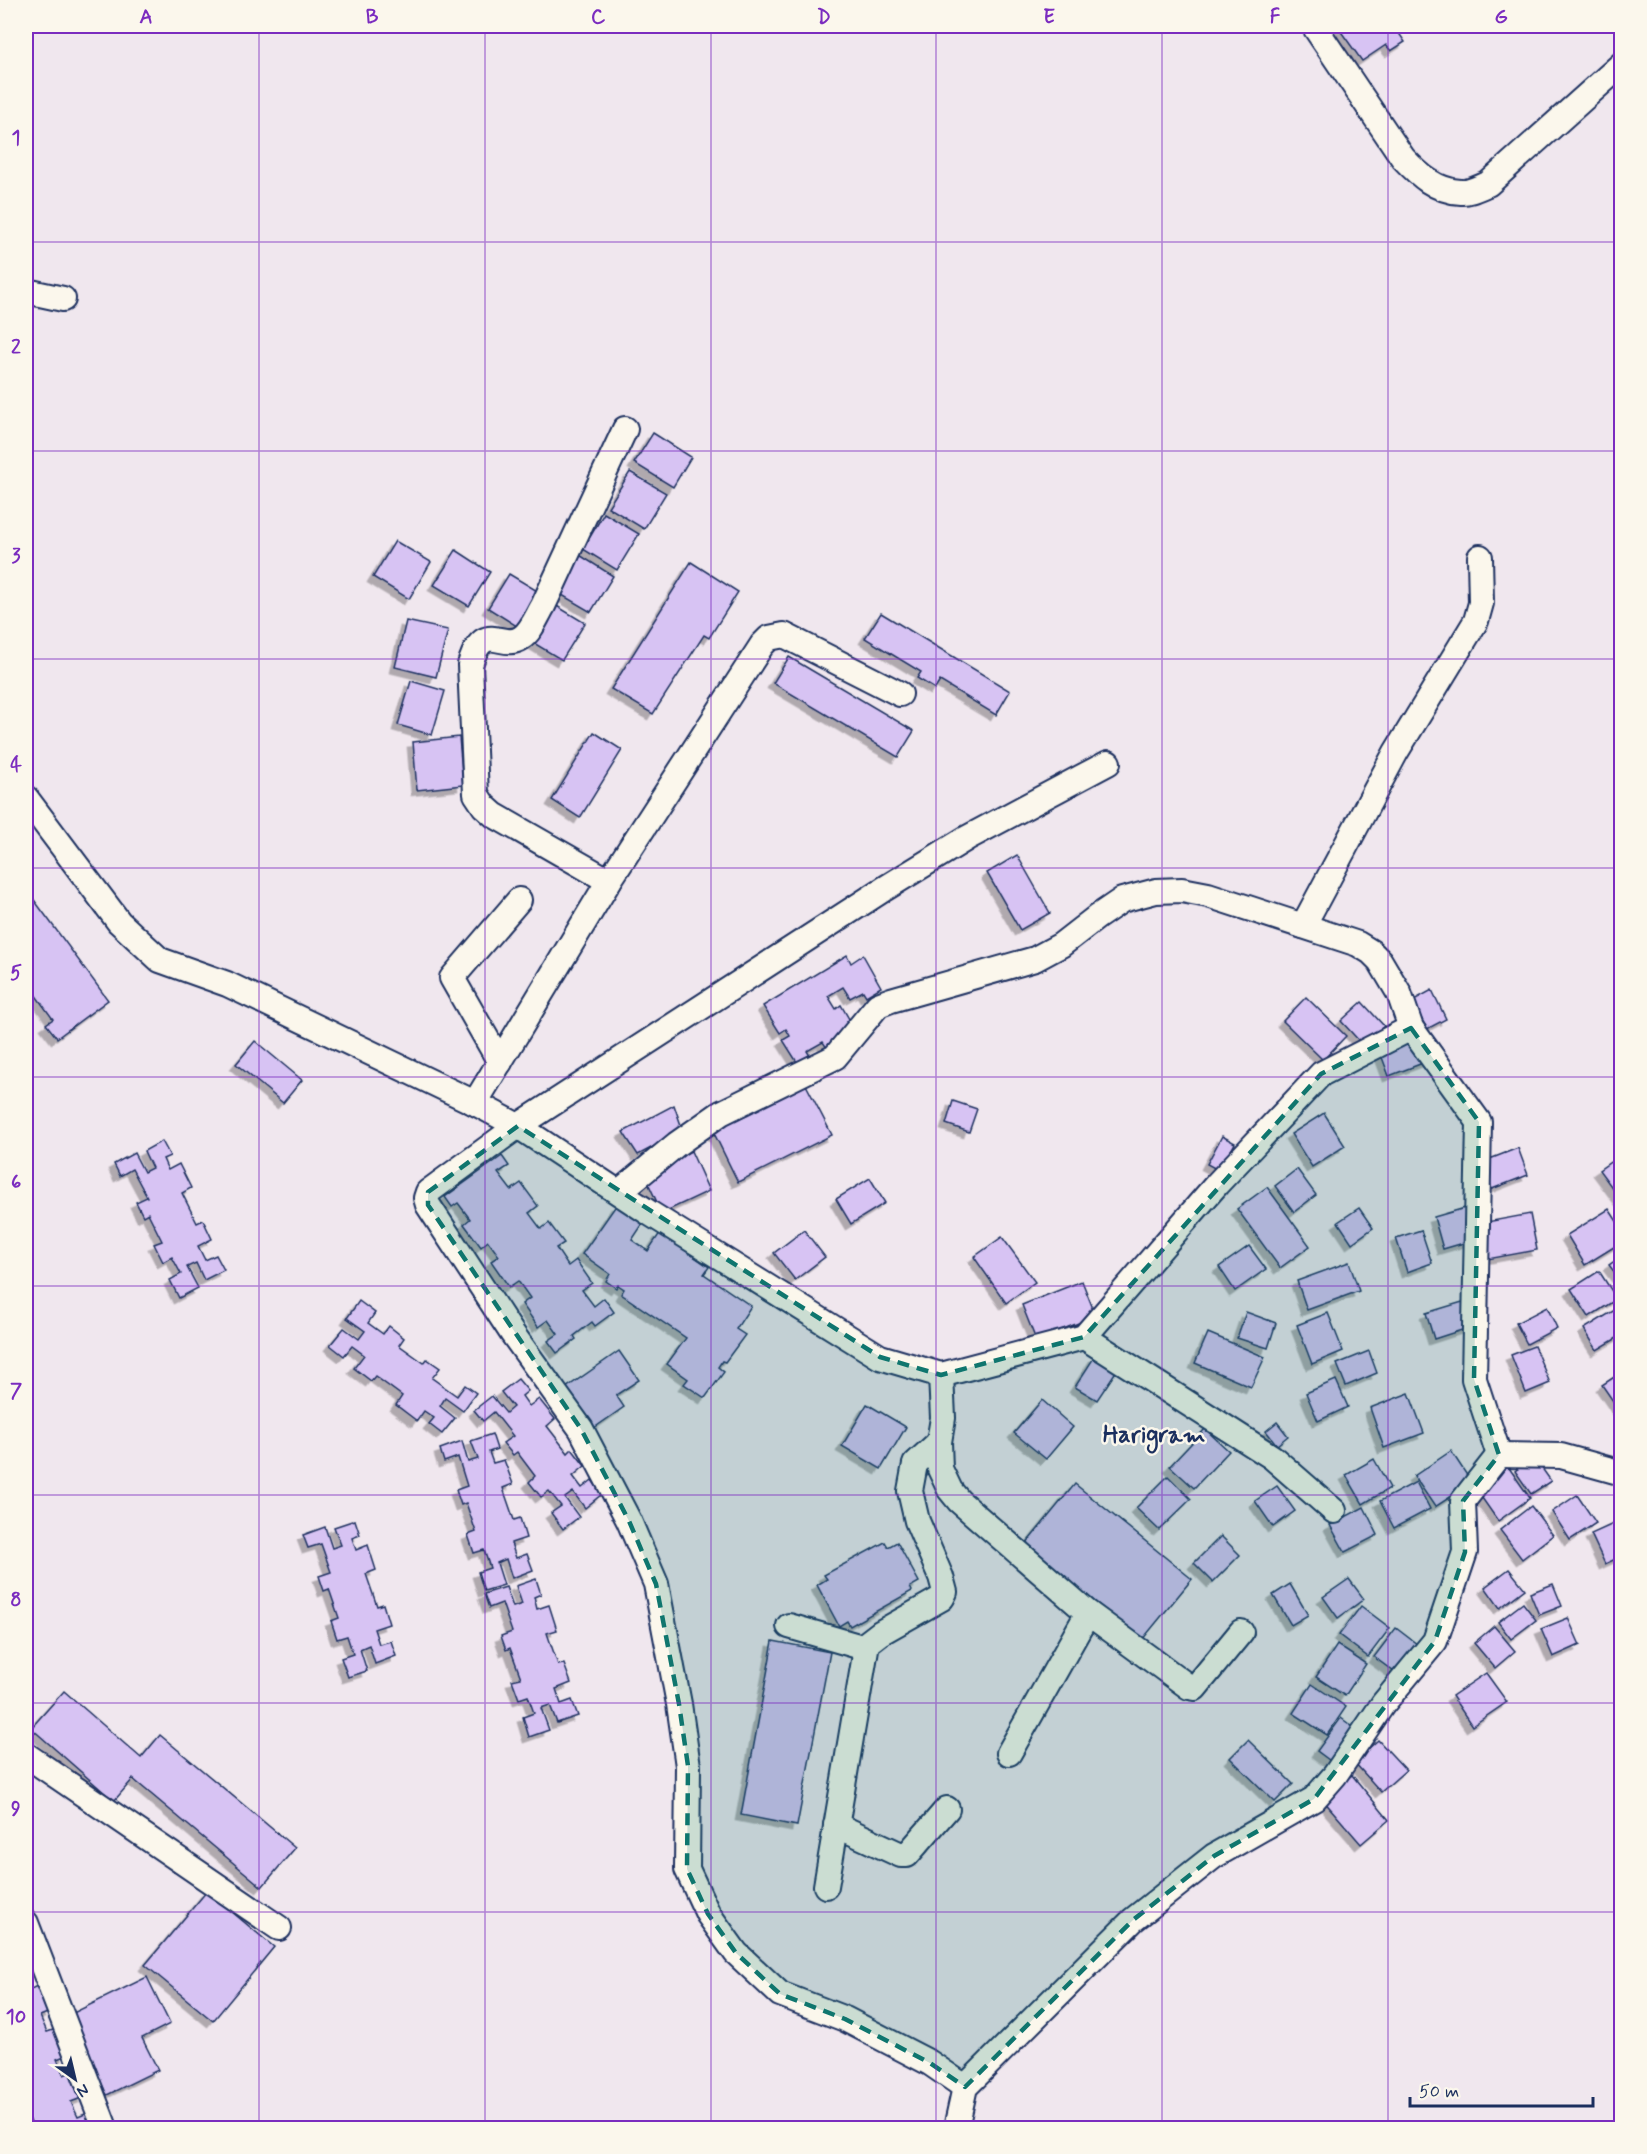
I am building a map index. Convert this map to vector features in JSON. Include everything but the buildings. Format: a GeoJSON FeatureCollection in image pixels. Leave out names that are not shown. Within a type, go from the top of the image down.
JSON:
{"type":"FeatureCollection","features":[{"type":"Feature","properties":{"kind":"street"},"geometry":{"type":"LineString","coordinates":[[1314,26],[1404,158],[1420,176],[1435,186],[1462,193],[1488,184],[1622,63]]}},
{"type":"Feature","properties":{"kind":"street"},"geometry":{"type":"LineString","coordinates":[[26,291],[63,299]]}},
{"type":"Feature","properties":{"kind":"street"},"geometry":{"type":"LineString","coordinates":[[609,881],[494,815],[476,794],[470,665],[475,649],[482,642],[492,638],[514,641],[528,631],[543,606],[625,429]]}},
{"type":"Feature","properties":{"kind":"street"},"geometry":{"type":"LineString","coordinates":[[1303,926],[1396,752],[1476,621],[1480,603],[1480,557]]}},
{"type":"Feature","properties":{"kind":"street"},"geometry":{"type":"LineString","coordinates":[[475,1103],[609,881],[762,645],[769,638],[784,635],[900,694]]}},
{"type":"Feature","properties":{"kind":"street"},"geometry":{"type":"LineString","coordinates":[[965,2087],[930,2063],[845,2019],[780,1994],[736,1953],[708,1914],[687,1869],[688,1766],[679,1704],[656,1584],[629,1521],[580,1429],[512,1333],[428,1205],[426,1198],[428,1192],[519,1126],[884,889],[968,838],[1108,763]]}},
{"type":"Feature","properties":{"kind":"street"},"geometry":{"type":"LineString","coordinates":[[26,798],[119,922],[160,960],[227,984],[519,1126],[880,1357],[941,1375],[1084,1337],[1217,1184],[1321,1074],[1411,1028]]}},
{"type":"Feature","properties":{"kind":"street"},"geometry":{"type":"LineString","coordinates":[[619,1192],[677,1144],[721,1113],[835,1057],[878,1005],[1035,959],[1061,945],[1122,900],[1156,891],[1182,890],[1208,895],[1358,944],[1371,952],[1380,961],[1400,993],[1411,1028],[1479,1122],[1474,1379],[1499,1455]]}},
{"type":"Feature","properties":{"kind":"street"},"geometry":{"type":"LineString","coordinates":[[500,1062],[452,978],[519,900]]}},
{"type":"Feature","properties":{"kind":"street"},"geometry":{"type":"LineString","coordinates":[[1084,1337],[1272,1457],[1334,1511]]}},
{"type":"Feature","properties":{"kind":"street"},"geometry":{"type":"LineString","coordinates":[[941,1375],[943,1418],[939,1442],[940,1469],[950,1490],[959,1502],[1088,1613],[1192,1688],[1199,1686],[1241,1632]]}},
{"type":"Feature","properties":{"kind":"street"},"geometry":{"type":"LineString","coordinates":[[826,1886],[865,1648],[873,1638],[942,1598],[945,1592],[917,1521],[910,1491],[915,1464],[939,1442]]}},
{"type":"Feature","properties":{"kind":"street"},"geometry":{"type":"LineString","coordinates":[[1499,1455],[1561,1456],[1622,1473]]}},
{"type":"Feature","properties":{"kind":"street"},"geometry":{"type":"LineString","coordinates":[[956,2128],[965,2087],[1133,1920],[1214,1856],[1314,1799],[1335,1775],[1383,1704],[1435,1641],[1465,1552],[1463,1501],[1499,1455]]}},
{"type":"Feature","properties":{"kind":"street"},"geometry":{"type":"LineString","coordinates":[[1009,1753],[1088,1613]]}},
{"type":"Feature","properties":{"kind":"street"},"geometry":{"type":"LineString","coordinates":[[789,1626],[865,1648]]}},
{"type":"Feature","properties":{"kind":"street"},"geometry":{"type":"LineString","coordinates":[[26,1755],[279,1928]]}},
{"type":"Feature","properties":{"kind":"street"},"geometry":{"type":"LineString","coordinates":[[836,1825],[907,1856],[947,1809]]}},
{"type":"Feature","properties":{"kind":"street"},"geometry":{"type":"LineString","coordinates":[[26,1923],[105,2128]]}},
{"type":"Feature","properties":{"kind":"highlighted area"},"geometry":{"type":"Polygon","coordinates":[[[1411,1028],[1479,1122],[1474,1379],[1499,1455],[1463,1501],[1465,1552],[1435,1641],[1314,1799],[1214,1856],[1133,1920],[965,2087],[930,2063],[845,2019],[780,1994],[736,1953],[708,1914],[687,1869],[688,1766],[679,1704],[656,1584],[629,1521],[581,1429],[428,1205],[428,1192],[518,1126],[880,1357],[941,1375],[1084,1337],[1321,1074],[1411,1028]]]}},
{"type":"Feature","properties":{"kind":"district","name":"Harigram"},"geometry":{"type":"Point","coordinates":[1154,1434]}}]}
